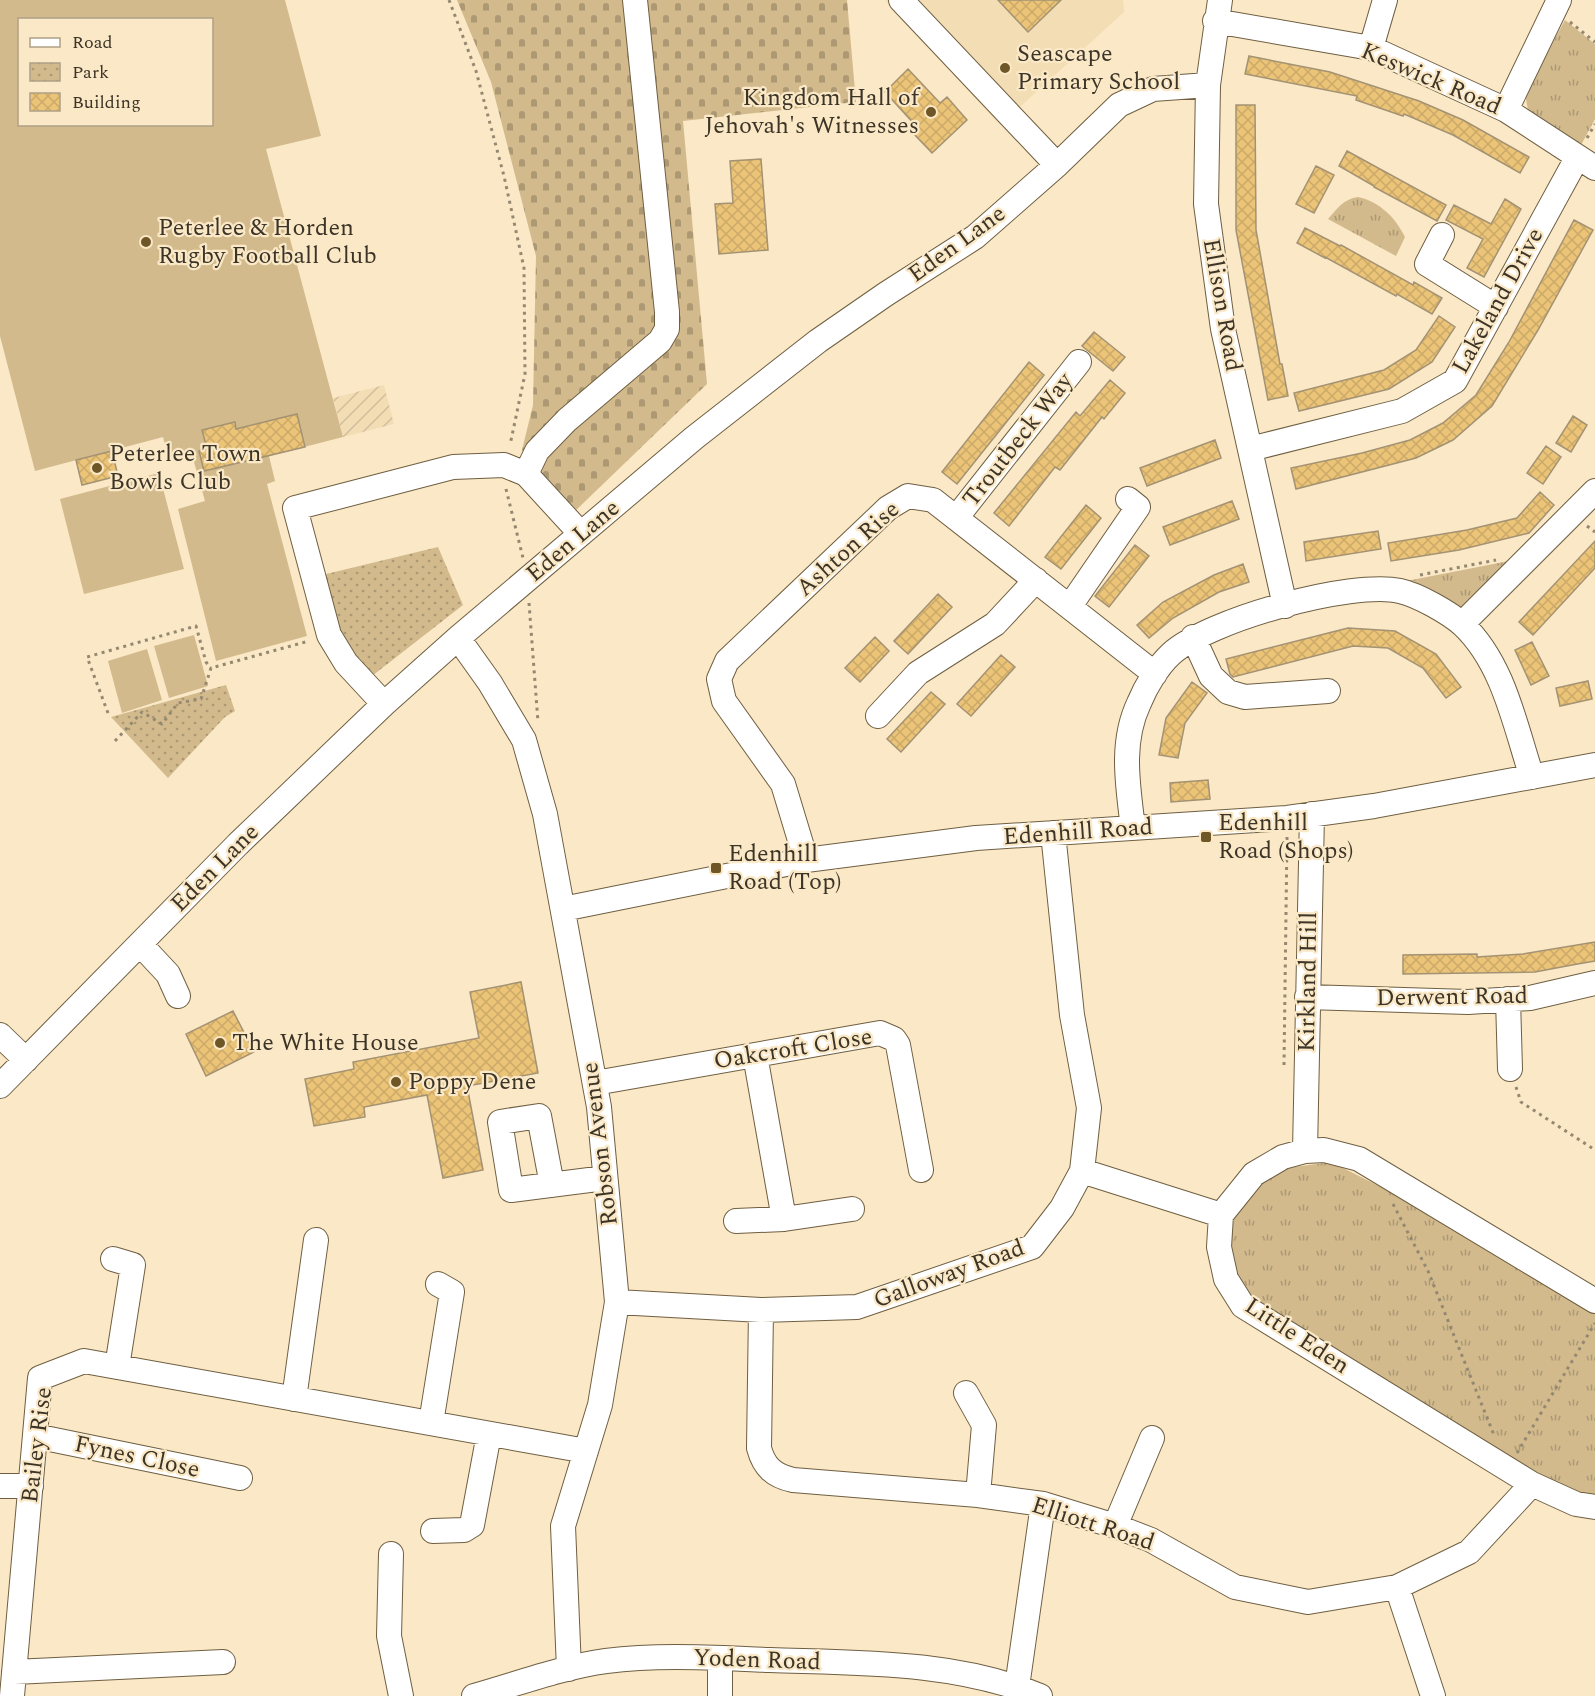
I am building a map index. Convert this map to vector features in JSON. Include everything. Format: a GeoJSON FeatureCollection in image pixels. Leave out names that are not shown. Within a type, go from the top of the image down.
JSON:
{"type":"FeatureCollection","features":[{"type":"Feature","properties":{"kind":"street"},"geometry":{"type":"LineString","coordinates":[[384,704],[346,663],[329,635],[295,508],[453,467],[515,469],[537,451],[567,420],[660,341],[667,329],[666,300],[635,0]]}},
{"type":"Feature","properties":{"kind":"street"},"geometry":{"type":"LineString","coordinates":[[901,0],[1057,165]]}},
{"type":"Feature","properties":{"kind":"street"},"geometry":{"type":"LineString","coordinates":[[1371,48],[1385,0]]}},
{"type":"Feature","properties":{"kind":"street"},"geometry":{"type":"LineString","coordinates":[[1506,110],[1556,5]]}},
{"type":"Feature","properties":{"kind":"street","name":"Keswick Road"},"geometry":{"type":"LineString","coordinates":[[1218,11],[1371,48],[1506,110],[1586,163]]}},
{"type":"Feature","properties":{"kind":"street","name":"Ellison Road"},"geometry":{"type":"LineString","coordinates":[[1218,11],[1208,85],[1206,204],[1224,329],[1285,606]]}},
{"type":"Feature","properties":{"kind":"street","name":"Eden Lane"},"geometry":{"type":"LineString","coordinates":[[0,1086],[238,844],[384,704],[458,638],[703,431],[818,341],[975,237],[1057,165],[1119,105],[1153,89],[1208,85]]}},
{"type":"Feature","properties":{"kind":"street","name":"Lakeland Drive"},"geometry":{"type":"LineString","coordinates":[[1250,449],[1402,411],[1455,381],[1496,307],[1586,163]]}},
{"type":"Feature","properties":{"kind":"street"},"geometry":{"type":"LineString","coordinates":[[1442,235],[1427,264],[1496,307]]}},
{"type":"Feature","properties":{"kind":"street","name":"Troutbeck Way"},"geometry":{"type":"LineString","coordinates":[[956,518],[1079,362]]}},
{"type":"Feature","properties":{"kind":"street"},"geometry":{"type":"LineString","coordinates":[[515,469],[580,534]]}},
{"type":"Feature","properties":{"kind":"street"},"geometry":{"type":"LineString","coordinates":[[1462,624],[1595,491]]}},
{"type":"Feature","properties":{"kind":"street","name":"Ashton Rise"},"geometry":{"type":"LineString","coordinates":[[806,860],[783,784],[724,701],[719,679],[727,661],[888,508],[908,496],[933,500],[1155,674]]}},
{"type":"Feature","properties":{"kind":"street"},"geometry":{"type":"LineString","coordinates":[[1070,606],[1138,507],[1128,499]]}},
{"type":"Feature","properties":{"kind":"street"},"geometry":{"type":"LineString","coordinates":[[878,716],[918,673],[995,624],[1036,580]]}},
{"type":"Feature","properties":{"kind":"street"},"geometry":{"type":"LineString","coordinates":[[1133,828],[1126,768],[1129,730],[1139,702],[1155,674],[1171,654],[1193,637],[1233,620],[1357,589],[1400,591],[1432,605],[1462,624],[1481,645],[1494,666],[1532,777]]}},
{"type":"Feature","properties":{"kind":"street"},"geometry":{"type":"LineString","coordinates":[[1193,637],[1211,676],[1228,692],[1245,697],[1328,691]]}},
{"type":"Feature","properties":{"kind":"street","name":"Robson Avenue"},"geometry":{"type":"LineString","coordinates":[[458,638],[490,683],[524,740],[545,814],[599,1107],[617,1302],[600,1405],[563,1526],[569,1669]]}},
{"type":"Feature","properties":{"kind":"street","name":"Edenhill Road"},"geometry":{"type":"LineString","coordinates":[[562,909],[806,860],[976,838],[1287,818],[1374,806],[1595,765]]}},
{"type":"Feature","properties":{"kind":"street","name":"Kirkland Hill"},"geometry":{"type":"LineString","coordinates":[[1305,1151],[1312,814]]}},
{"type":"Feature","properties":{"kind":"street","name":"Galloway Road"},"geometry":{"type":"LineString","coordinates":[[617,1302],[761,1310],[857,1307],[1032,1247],[1062,1208],[1082,1171],[1089,1108],[1072,1015],[1053,833]]}},
{"type":"Feature","properties":{"kind":"street"},"geometry":{"type":"LineString","coordinates":[[140,944],[168,974],[178,996]]}},
{"type":"Feature","properties":{"kind":"street","name":"Derwent Road"},"geometry":{"type":"LineString","coordinates":[[1307,997],[1468,1002],[1530,998],[1595,983]]}},
{"type":"Feature","properties":{"kind":"street"},"geometry":{"type":"LineString","coordinates":[[1508,999],[1510,1069]]}},
{"type":"Feature","properties":{"kind":"street","name":"Oakcroft Close"},"geometry":{"type":"LineString","coordinates":[[595,1083],[880,1033],[894,1039],[898,1046],[921,1170]]}},
{"type":"Feature","properties":{"kind":"street"},"geometry":{"type":"LineString","coordinates":[[0,1035],[26,1060]]}},
{"type":"Feature","properties":{"kind":"street"},"geometry":{"type":"LineString","coordinates":[[755,1055],[784,1219]]}},
{"type":"Feature","properties":{"kind":"street"},"geometry":{"type":"LineString","coordinates":[[1082,1171],[1221,1215],[1254,1174],[1283,1156],[1324,1150],[1359,1159],[1595,1301]]}},
{"type":"Feature","properties":{"kind":"street"},"geometry":{"type":"LineString","coordinates":[[552,1185],[605,1178]]}},
{"type":"Feature","properties":{"kind":"street"},"geometry":{"type":"LineString","coordinates":[[736,1221],[784,1219],[852,1209]]}},
{"type":"Feature","properties":{"kind":"street","name":"Little Eden"},"geometry":{"type":"LineString","coordinates":[[1221,1215],[1219,1247],[1226,1279],[1243,1306],[1532,1484],[1576,1504],[1595,1507]]}},
{"type":"Feature","properties":{"kind":"street"},"geometry":{"type":"LineString","coordinates":[[294,1399],[316,1240]]}},
{"type":"Feature","properties":{"kind":"street"},"geometry":{"type":"LineString","coordinates":[[113,1259],[133,1265],[117,1367]]}},
{"type":"Feature","properties":{"kind":"street"},"geometry":{"type":"LineString","coordinates":[[431,1423],[452,1292],[438,1284]]}},
{"type":"Feature","properties":{"kind":"street","name":"Elliott Road"},"geometry":{"type":"LineString","coordinates":[[761,1310],[759,1448],[766,1466],[773,1473],[793,1480],[978,1495],[1043,1504],[1115,1526],[1151,1540],[1235,1587],[1308,1602],[1397,1587],[1468,1552],[1532,1484]]}},
{"type":"Feature","properties":{"kind":"street","name":"Bailey Rise"},"geometry":{"type":"LineString","coordinates":[[12,1696],[40,1378],[84,1361],[586,1451]]}},
{"type":"Feature","properties":{"kind":"street"},"geometry":{"type":"LineString","coordinates":[[966,1393],[984,1425],[978,1495]]}},
{"type":"Feature","properties":{"kind":"street"},"geometry":{"type":"LineString","coordinates":[[433,1531],[464,1530],[472,1525],[489,1434]]}},
{"type":"Feature","properties":{"kind":"street","name":"Fynes Close"},"geometry":{"type":"LineString","coordinates":[[35,1436],[240,1478]]}},
{"type":"Feature","properties":{"kind":"street"},"geometry":{"type":"LineString","coordinates":[[1115,1526],[1152,1438]]}},
{"type":"Feature","properties":{"kind":"street"},"geometry":{"type":"LineString","coordinates":[[0,1486],[31,1486]]}},
{"type":"Feature","properties":{"kind":"street"},"geometry":{"type":"LineString","coordinates":[[1017,1687],[1043,1504]]}},
{"type":"Feature","properties":{"kind":"street"},"geometry":{"type":"LineString","coordinates":[[391,1554],[389,1636],[401,1696]]}},
{"type":"Feature","properties":{"kind":"street"},"geometry":{"type":"LineString","coordinates":[[1397,1587],[1433,1696]]}},
{"type":"Feature","properties":{"kind":"street","name":"Yoden Road"},"geometry":{"type":"LineString","coordinates":[[474,1696],[605,1661],[646,1658],[879,1664],[959,1673],[1017,1687],[1040,1696]]}},
{"type":"Feature","properties":{"kind":"street"},"geometry":{"type":"LineString","coordinates":[[720,1659],[720,1696]]}},
{"type":"Feature","properties":{"kind":"street"},"geometry":{"type":"LineString","coordinates":[[15,1672],[223,1662]]}},
{"type":"Feature","properties":{"kind":"path"},"geometry":{"type":"LineString","coordinates":[[449,0],[476,71],[504,176],[524,268],[525,374],[515,469],[502,473],[528,579],[539,732]]}},
{"type":"Feature","properties":{"kind":"path"},"geometry":{"type":"LineString","coordinates":[[1556,5],[1595,42]]}},
{"type":"Feature","properties":{"kind":"path"},"geometry":{"type":"LineString","coordinates":[[1417,576],[1497,560]]}},
{"type":"Feature","properties":{"kind":"path"},"geometry":{"type":"LineString","coordinates":[[108,713],[87,657],[196,626],[206,662],[211,668]]}},
{"type":"Feature","properties":{"kind":"path"},"geometry":{"type":"LineString","coordinates":[[211,668],[329,635]]}},
{"type":"Feature","properties":{"kind":"path"},"geometry":{"type":"LineString","coordinates":[[115,741],[142,712],[162,724],[178,703],[201,699],[211,668]]}},
{"type":"Feature","properties":{"kind":"path"},"geometry":{"type":"LineString","coordinates":[[1284,1075],[1287,818]]}},
{"type":"Feature","properties":{"kind":"path"},"geometry":{"type":"LineString","coordinates":[[1510,1069],[1521,1102],[1595,1150]]}},
{"type":"Feature","properties":{"kind":"path"},"geometry":{"type":"LineString","coordinates":[[1387,1197],[1395,1206],[1428,1271],[1494,1436]]}},
{"type":"Feature","properties":{"kind":"path"},"geometry":{"type":"LineString","coordinates":[[1507,1468],[1595,1323]]}},
{"type":"Feature","properties":{"kind":"shaded area","name":"Seascape Primary School"},"geometry":{"type":"Polygon","coordinates":[[[885,0],[1123,0],[1124,12],[1000,125],[885,0]]]}},
{"type":"Feature","properties":{"kind":"shaded area"},"geometry":{"type":"Polygon","coordinates":[[[384,385],[394,424],[343,437],[333,398],[384,385]]]}},
{"type":"Feature","properties":{"kind":"green space","name":"Peterlee & Horden Rugby Football Club"},"geometry":{"type":"Polygon","coordinates":[[[0,0],[285,0],[321,136],[266,149],[343,437],[269,456],[275,481],[267,484],[307,636],[216,661],[178,509],[205,501],[192,455],[169,461],[163,437],[35,471],[0,336],[0,0]]]}},
{"type":"Feature","properties":{"kind":"green space"},"geometry":{"type":"Polygon","coordinates":[[[457,0],[847,0],[856,102],[683,121],[707,384],[573,513],[522,450],[533,405],[536,256],[491,82],[457,0]]]}},
{"type":"Feature","properties":{"kind":"green space"},"geometry":{"type":"Polygon","coordinates":[[[1565,20],[1595,44],[1595,119],[1580,147],[1528,110],[1525,94],[1565,20]]]}},
{"type":"Feature","properties":{"kind":"green space"},"geometry":{"type":"Polygon","coordinates":[[[1358,197],[1380,207],[1392,217],[1401,230],[1405,237],[1396,256],[1328,219],[1344,202],[1358,197]]]}},
{"type":"Feature","properties":{"kind":"green space"},"geometry":{"type":"Polygon","coordinates":[[[159,473],[184,569],[84,594],[60,499],[159,473]]]}},
{"type":"Feature","properties":{"kind":"green space"},"geometry":{"type":"Polygon","coordinates":[[[438,547],[463,605],[372,676],[335,633],[318,576],[438,547]]]}},
{"type":"Feature","properties":{"kind":"green space"},"geometry":{"type":"Polygon","coordinates":[[[1514,560],[1467,614],[1396,583],[1514,560]]]}},
{"type":"Feature","properties":{"kind":"green space"},"geometry":{"type":"Polygon","coordinates":[[[194,635],[208,686],[169,698],[154,646],[194,635]]]}},
{"type":"Feature","properties":{"kind":"green space"},"geometry":{"type":"Polygon","coordinates":[[[147,649],[162,700],[122,713],[108,661],[147,649]]]}},
{"type":"Feature","properties":{"kind":"green space"},"geometry":{"type":"Polygon","coordinates":[[[226,685],[235,711],[225,717],[168,778],[111,717],[226,685]]]}},
{"type":"Feature","properties":{"kind":"green space"},"geometry":{"type":"Polygon","coordinates":[[[1331,1162],[1399,1196],[1595,1313],[1595,1499],[1576,1499],[1245,1299],[1225,1247],[1234,1206],[1272,1170],[1331,1162]]]}},
{"type":"Feature","properties":{"kind":"building"},"geometry":{"type":"Polygon","coordinates":[[[998,0],[1061,0],[1028,32],[998,0]]]}},
{"type":"Feature","properties":{"kind":"building"},"geometry":{"type":"Polygon","coordinates":[[[1249,56],[1330,72],[1419,101],[1463,120],[1529,157],[1520,173],[1453,135],[1404,114],[1403,116],[1356,100],[1357,96],[1245,74],[1249,56]]]}},
{"type":"Feature","properties":{"kind":"building","name":"Kingdom Hall of Jehovah's Witnesses"},"geometry":{"type":"Polygon","coordinates":[[[908,69],[940,103],[947,97],[967,120],[932,153],[911,131],[916,126],[885,92],[908,69]]]}},
{"type":"Feature","properties":{"kind":"building"},"geometry":{"type":"Polygon","coordinates":[[[1236,105],[1255,105],[1256,230],[1288,396],[1268,400],[1236,230],[1236,105]]]}},
{"type":"Feature","properties":{"kind":"building"},"geometry":{"type":"Polygon","coordinates":[[[1347,151],[1446,205],[1437,221],[1339,166],[1347,151]]]}},
{"type":"Feature","properties":{"kind":"building"},"geometry":{"type":"Polygon","coordinates":[[[761,159],[768,250],[719,254],[715,204],[733,203],[730,161],[761,159]]]}},
{"type":"Feature","properties":{"kind":"building"},"geometry":{"type":"Polygon","coordinates":[[[1316,166],[1334,175],[1314,213],[1296,204],[1316,166]]]}},
{"type":"Feature","properties":{"kind":"building"},"geometry":{"type":"Polygon","coordinates":[[[1505,199],[1521,209],[1484,277],[1467,268],[1483,239],[1446,220],[1454,205],[1491,224],[1505,199]]]}},
{"type":"Feature","properties":{"kind":"building"},"geometry":{"type":"Polygon","coordinates":[[[1574,220],[1593,230],[1538,330],[1492,406],[1453,440],[1416,458],[1296,489],[1291,468],[1410,440],[1443,423],[1476,395],[1509,342],[1574,220]]]}},
{"type":"Feature","properties":{"kind":"building"},"geometry":{"type":"Polygon","coordinates":[[[1305,228],[1442,298],[1432,314],[1397,294],[1396,296],[1297,243],[1305,228]]]}},
{"type":"Feature","properties":{"kind":"building"},"geometry":{"type":"Polygon","coordinates":[[[1439,316],[1455,327],[1432,362],[1389,389],[1299,411],[1294,393],[1384,370],[1416,350],[1439,316]]]}},
{"type":"Feature","properties":{"kind":"building"},"geometry":{"type":"Polygon","coordinates":[[[1094,332],[1125,357],[1113,371],[1082,346],[1094,332]]]}},
{"type":"Feature","properties":{"kind":"building"},"geometry":{"type":"Polygon","coordinates":[[[1029,362],[1044,375],[957,484],[942,472],[1029,362]]]}},
{"type":"Feature","properties":{"kind":"building"},"geometry":{"type":"Polygon","coordinates":[[[1110,380],[1125,393],[1104,419],[1102,417],[1060,470],[1055,467],[1009,526],[994,513],[1076,412],[1080,416],[1110,380]]]}},
{"type":"Feature","properties":{"kind":"building"},"geometry":{"type":"Polygon","coordinates":[[[297,414],[305,447],[204,471],[199,451],[207,449],[202,430],[235,422],[236,429],[297,414]]]}},
{"type":"Feature","properties":{"kind":"building"},"geometry":{"type":"Polygon","coordinates":[[[1573,416],[1587,425],[1571,452],[1556,443],[1573,416]]]}},
{"type":"Feature","properties":{"kind":"building"},"geometry":{"type":"Polygon","coordinates":[[[1215,440],[1221,458],[1147,486],[1140,468],[1215,440]]]}},
{"type":"Feature","properties":{"kind":"building"},"geometry":{"type":"Polygon","coordinates":[[[1546,446],[1561,457],[1543,484],[1527,473],[1546,446]]]}},
{"type":"Feature","properties":{"kind":"building","name":"Peterlee Town Bowls Club"},"geometry":{"type":"Polygon","coordinates":[[[112,451],[118,476],[82,485],[76,460],[112,451]]]}},
{"type":"Feature","properties":{"kind":"building"},"geometry":{"type":"Polygon","coordinates":[[[1540,492],[1554,505],[1529,533],[1459,550],[1391,561],[1388,543],[1467,530],[1517,518],[1540,492]]]}},
{"type":"Feature","properties":{"kind":"building"},"geometry":{"type":"Polygon","coordinates":[[[1232,501],[1239,519],[1170,545],[1163,527],[1232,501]]]}},
{"type":"Feature","properties":{"kind":"building"},"geometry":{"type":"Polygon","coordinates":[[[1086,505],[1101,518],[1061,569],[1045,557],[1086,505]]]}},
{"type":"Feature","properties":{"kind":"building"},"geometry":{"type":"Polygon","coordinates":[[[1378,531],[1381,549],[1306,561],[1304,542],[1378,531]]]}},
{"type":"Feature","properties":{"kind":"building"},"geometry":{"type":"Polygon","coordinates":[[[1595,541],[1595,568],[1533,635],[1519,622],[1595,541]]]}},
{"type":"Feature","properties":{"kind":"building"},"geometry":{"type":"Polygon","coordinates":[[[1135,545],[1149,556],[1109,607],[1095,596],[1135,545]]]}},
{"type":"Feature","properties":{"kind":"building"},"geometry":{"type":"Polygon","coordinates":[[[1243,564],[1249,582],[1219,592],[1173,618],[1149,638],[1137,625],[1163,602],[1214,575],[1243,564]]]}},
{"type":"Feature","properties":{"kind":"building"},"geometry":{"type":"Polygon","coordinates":[[[938,594],[952,607],[908,654],[894,641],[938,594]]]}},
{"type":"Feature","properties":{"kind":"building"},"geometry":{"type":"Polygon","coordinates":[[[1348,628],[1395,631],[1436,654],[1461,687],[1446,698],[1423,668],[1388,648],[1353,646],[1233,677],[1230,674],[1226,659],[1348,628]]]}},
{"type":"Feature","properties":{"kind":"building"},"geometry":{"type":"Polygon","coordinates":[[[875,637],[889,651],[860,682],[845,668],[875,637]]]}},
{"type":"Feature","properties":{"kind":"building"},"geometry":{"type":"Polygon","coordinates":[[[1532,642],[1549,676],[1531,685],[1515,650],[1532,642]]]}},
{"type":"Feature","properties":{"kind":"building"},"geometry":{"type":"Polygon","coordinates":[[[1001,655],[1015,667],[971,716],[957,704],[1001,655]]]}},
{"type":"Feature","properties":{"kind":"building"},"geometry":{"type":"Polygon","coordinates":[[[1588,681],[1592,699],[1560,706],[1556,688],[1588,681]]]}},
{"type":"Feature","properties":{"kind":"building"},"geometry":{"type":"Polygon","coordinates":[[[1192,682],[1207,693],[1185,723],[1178,758],[1159,755],[1166,718],[1192,682]]]}},
{"type":"Feature","properties":{"kind":"building"},"geometry":{"type":"Polygon","coordinates":[[[931,692],[945,704],[901,752],[887,739],[931,692]]]}},
{"type":"Feature","properties":{"kind":"building"},"geometry":{"type":"Polygon","coordinates":[[[1208,780],[1210,799],[1171,802],[1170,783],[1208,780]]]}},
{"type":"Feature","properties":{"kind":"building"},"geometry":{"type":"Polygon","coordinates":[[[1595,942],[1595,961],[1535,972],[1403,974],[1403,955],[1477,954],[1477,957],[1523,954],[1595,942]]]}},
{"type":"Feature","properties":{"kind":"building","name":"Poppy Dene"},"geometry":{"type":"Polygon","coordinates":[[[521,982],[538,1073],[467,1086],[483,1170],[443,1178],[427,1095],[364,1107],[365,1117],[314,1126],[305,1079],[354,1069],[353,1062],[479,1038],[470,992],[521,982]]]}},
{"type":"Feature","properties":{"kind":"building","name":"The White House"},"geometry":{"type":"Polygon","coordinates":[[[233,1011],[254,1052],[206,1076],[186,1034],[233,1011]]]}},
{"type":"Feature","properties":{"kind":"place","name":"Seascape Primary School"},"geometry":{"type":"Point","coordinates":[1005,68]}},
{"type":"Feature","properties":{"kind":"place","name":"Kingdom Hall of Jehovah's Witnesses"},"geometry":{"type":"Point","coordinates":[931,112]}},
{"type":"Feature","properties":{"kind":"place","name":"Peterlee & Horden Rugby Football Club"},"geometry":{"type":"Point","coordinates":[146,242]}},
{"type":"Feature","properties":{"kind":"place","name":"Peterlee Town Bowls Club"},"geometry":{"type":"Point","coordinates":[97,468]}},
{"type":"Feature","properties":{"kind":"place","name":"Edenhill Road (Shops)"},"geometry":{"type":"Point","coordinates":[1206,837]}},
{"type":"Feature","properties":{"kind":"place","name":"Edenhill Road (Top)"},"geometry":{"type":"Point","coordinates":[716,868]}},
{"type":"Feature","properties":{"kind":"place","name":"The White House"},"geometry":{"type":"Point","coordinates":[220,1043]}},
{"type":"Feature","properties":{"kind":"place","name":"Poppy Dene"},"geometry":{"type":"Point","coordinates":[396,1082]}}]}
